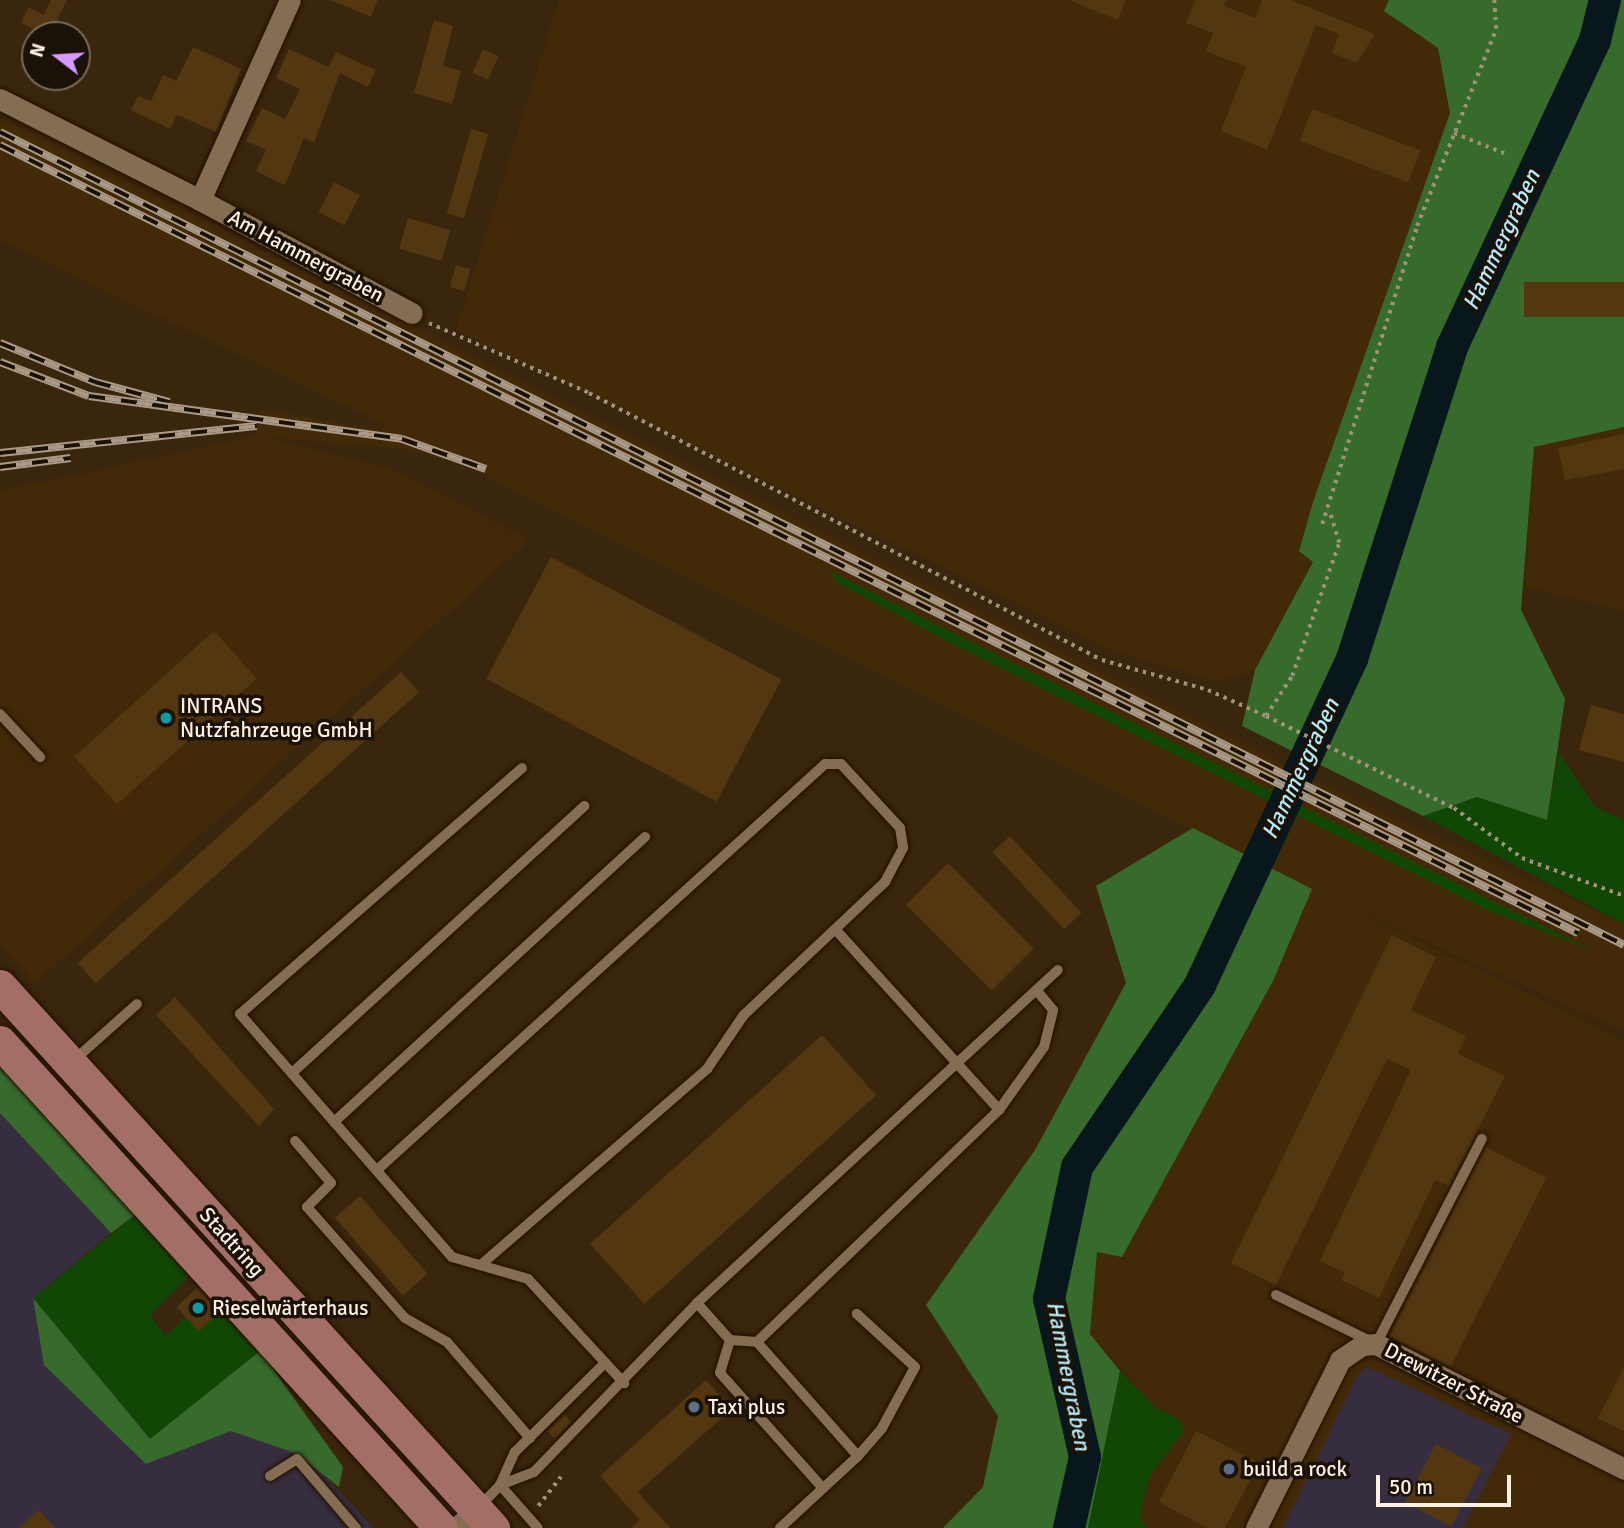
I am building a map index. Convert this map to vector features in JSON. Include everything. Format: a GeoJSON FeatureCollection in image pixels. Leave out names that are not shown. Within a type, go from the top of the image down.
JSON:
{"type":"FeatureCollection","features":[{"type":"Feature","properties":{"kind":"main road","name":"Stadtring"},"geometry":{"type":"LineString","coordinates":[[0,986],[475,1522]]}},
{"type":"Feature","properties":{"kind":"main road","name":"Stadtring"},"geometry":{"type":"LineString","coordinates":[[0,1042],[441,1528]]}},
{"type":"Feature","properties":{"kind":"street"},"geometry":{"type":"LineString","coordinates":[[200,200],[290,0]]}},
{"type":"Feature","properties":{"kind":"street","name":"Am Hammergraben"},"geometry":{"type":"LineString","coordinates":[[0,99],[200,200],[412,313]]}},
{"type":"Feature","properties":{"kind":"street"},"geometry":{"type":"LineString","coordinates":[[42,1089],[70,1064]]}},
{"type":"Feature","properties":{"kind":"street","name":"Drewitzer Straße"},"geometry":{"type":"LineString","coordinates":[[1256,1528],[1340,1360],[1362,1345],[1376,1344],[1624,1469]]}},
{"type":"Feature","properties":{"kind":"lane"},"geometry":{"type":"LineString","coordinates":[[0,713],[40,757]]}},
{"type":"Feature","properties":{"kind":"lane"},"geometry":{"type":"LineString","coordinates":[[377,1170],[825,764],[841,764],[900,828],[903,848],[885,882],[743,1016],[707,1069],[481,1265]]}},
{"type":"Feature","properties":{"kind":"lane"},"geometry":{"type":"LineString","coordinates":[[522,768],[240,1014],[452,1257],[528,1279],[624,1383]]}},
{"type":"Feature","properties":{"kind":"lane"},"geometry":{"type":"LineString","coordinates":[[292,1073],[584,806]]}},
{"type":"Feature","properties":{"kind":"lane"},"geometry":{"type":"LineString","coordinates":[[334,1122],[645,837]]}},
{"type":"Feature","properties":{"kind":"lane"},"geometry":{"type":"LineString","coordinates":[[835,930],[999,1110]]}},
{"type":"Feature","properties":{"kind":"lane"},"geometry":{"type":"LineString","coordinates":[[500,1485],[534,1472],[624,1383],[697,1303],[954,1062],[1058,970]]}},
{"type":"Feature","properties":{"kind":"lane"},"geometry":{"type":"LineString","coordinates":[[757,1342],[999,1110],[1044,1047],[1053,1010],[1036,990]]}},
{"type":"Feature","properties":{"kind":"lane"},"geometry":{"type":"LineString","coordinates":[[70,1064],[136,1004]]}},
{"type":"Feature","properties":{"kind":"lane"},"geometry":{"type":"LineString","coordinates":[[1276,1295],[1376,1344],[1482,1139]]}},
{"type":"Feature","properties":{"kind":"lane"},"geometry":{"type":"LineString","coordinates":[[295,1142],[331,1183],[307,1207],[405,1318],[447,1342],[530,1438]]}},
{"type":"Feature","properties":{"kind":"lane"},"geometry":{"type":"LineString","coordinates":[[697,1303],[730,1340],[757,1342],[858,1456]]}},
{"type":"Feature","properties":{"kind":"lane"},"geometry":{"type":"LineString","coordinates":[[780,1528],[858,1456],[882,1427],[915,1367],[857,1314]]}},
{"type":"Feature","properties":{"kind":"lane"},"geometry":{"type":"LineString","coordinates":[[730,1340],[720,1373],[823,1488]]}},
{"type":"Feature","properties":{"kind":"lane"},"geometry":{"type":"LineString","coordinates":[[475,1522],[530,1438],[605,1363]]}},
{"type":"Feature","properties":{"kind":"lane"},"geometry":{"type":"LineString","coordinates":[[270,1476],[297,1459],[356,1528]]}},
{"type":"Feature","properties":{"kind":"lane"},"geometry":{"type":"LineString","coordinates":[[500,1485],[538,1528]]}},
{"type":"Feature","properties":{"kind":"path"},"geometry":{"type":"LineString","coordinates":[[1322,524],[1417,226],[1496,29],[1494,0]]}},
{"type":"Feature","properties":{"kind":"path"},"geometry":{"type":"LineString","coordinates":[[1454,133],[1504,153]]}},
{"type":"Feature","properties":{"kind":"path"},"geometry":{"type":"LineString","coordinates":[[412,313],[589,393],[1102,660],[1208,690],[1266,716],[1454,808],[1522,858],[1624,896]]}},
{"type":"Feature","properties":{"kind":"path"},"geometry":{"type":"LineString","coordinates":[[1266,716],[1292,676],[1339,543],[1328,508]]}},
{"type":"Feature","properties":{"kind":"path"},"geometry":{"type":"LineString","coordinates":[[541,1515],[537,1501],[562,1477]]}},
{"type":"Feature","properties":{"kind":"shaded area"},"geometry":{"type":"Polygon","coordinates":[[[559,0],[1389,0],[1385,11],[1438,48],[1450,113],[1313,502],[1299,551],[1313,561],[1255,670],[1217,682],[1116,652],[456,330],[559,0]]]}},
{"type":"Feature","properties":{"kind":"shaded area"},"geometry":{"type":"Polygon","coordinates":[[[0,118],[1353,799],[1624,924],[1624,1031],[1349,907],[1624,1041],[1624,1528],[1147,1528],[1140,1516],[1149,1477],[1169,1452],[1180,1420],[1155,1407],[1090,1334],[1097,1252],[1122,1256],[1273,981],[1272,870],[463,465],[406,449],[263,437],[385,467],[530,540],[35,983],[0,946],[0,491],[256,436],[259,409],[382,430],[385,425],[0,240],[0,118]]]}},
{"type":"Feature","properties":{"kind":"shaded area"},"geometry":{"type":"Polygon","coordinates":[[[1624,427],[1624,611],[1525,587],[1534,447],[1624,427]]]}},
{"type":"Feature","properties":{"kind":"shaded area"},"geometry":{"type":"Polygon","coordinates":[[[0,1113],[111,1233],[33,1298],[228,1374],[374,1528],[0,1528],[0,1113]]]}},
{"type":"Feature","properties":{"kind":"shaded area"},"geometry":{"type":"Polygon","coordinates":[[[1367,1367],[1511,1434],[1463,1528],[1283,1528],[1357,1376],[1367,1367]]]}},
{"type":"Feature","properties":{"kind":"green space"},"geometry":{"type":"Polygon","coordinates":[[[1389,0],[1624,0],[1624,427],[1534,447],[1521,610],[1565,699],[1547,820],[1477,797],[1423,816],[1242,726],[1255,670],[1313,562],[1299,551],[1313,502],[1450,113],[1438,48],[1384,11],[1389,0]]]}},
{"type":"Feature","properties":{"kind":"green space"},"geometry":{"type":"Polygon","coordinates":[[[829,571],[1593,951],[1487,910],[951,643],[838,583],[829,571]]]}},
{"type":"Feature","properties":{"kind":"green space"},"geometry":{"type":"Polygon","coordinates":[[[1559,752],[1595,807],[1624,820],[1624,924],[1423,816],[1477,797],[1547,820],[1559,752]]]}},
{"type":"Feature","properties":{"kind":"green space"},"geometry":{"type":"Polygon","coordinates":[[[1193,828],[1312,889],[1273,981],[1122,1257],[1097,1252],[1090,1334],[1120,1371],[1088,1528],[943,1528],[983,1487],[998,1416],[926,1305],[1035,1150],[1126,983],[1096,886],[1193,828]]]}},
{"type":"Feature","properties":{"kind":"green space"},"geometry":{"type":"Polygon","coordinates":[[[0,1061],[139,1212],[111,1233],[0,1113],[0,1061]]]}},
{"type":"Feature","properties":{"kind":"green space"},"geometry":{"type":"Polygon","coordinates":[[[139,1212],[188,1277],[150,1315],[165,1336],[186,1317],[198,1330],[221,1310],[260,1351],[151,1439],[33,1298],[139,1212]]]}},
{"type":"Feature","properties":{"kind":"green space"},"geometry":{"type":"Polygon","coordinates":[[[33,1298],[150,1439],[260,1351],[343,1467],[339,1487],[295,1453],[231,1431],[146,1464],[44,1365],[33,1298]]]}},
{"type":"Feature","properties":{"kind":"green space"},"geometry":{"type":"Polygon","coordinates":[[[1120,1371],[1155,1407],[1180,1420],[1184,1431],[1149,1477],[1140,1516],[1147,1528],[1088,1528],[1120,1371]]]}},
{"type":"Feature","properties":{"kind":"building"},"geometry":{"type":"Polygon","coordinates":[[[51,0],[67,0],[57,21],[22,21],[28,7],[44,15],[51,0]]]}},
{"type":"Feature","properties":{"kind":"building"},"geometry":{"type":"Polygon","coordinates":[[[330,0],[378,0],[371,17],[330,0]]]}},
{"type":"Feature","properties":{"kind":"building"},"geometry":{"type":"Polygon","coordinates":[[[1069,0],[1126,0],[1118,20],[1069,0]]]}},
{"type":"Feature","properties":{"kind":"building"},"geometry":{"type":"Polygon","coordinates":[[[1195,0],[1226,0],[1224,6],[1255,18],[1262,0],[1291,0],[1375,34],[1357,63],[1332,53],[1339,34],[1316,25],[1267,150],[1221,131],[1246,67],[1206,51],[1213,33],[1186,23],[1195,0]]]}},
{"type":"Feature","properties":{"kind":"building"},"geometry":{"type":"Polygon","coordinates":[[[434,20],[453,26],[443,66],[461,71],[452,104],[414,93],[434,20]]]}},
{"type":"Feature","properties":{"kind":"building"},"geometry":{"type":"Polygon","coordinates":[[[193,47],[241,69],[216,132],[177,115],[170,129],[131,110],[138,96],[151,101],[163,75],[176,81],[193,47]]]}},
{"type":"Feature","properties":{"kind":"building"},"geometry":{"type":"Polygon","coordinates":[[[289,49],[329,67],[336,52],[376,70],[368,87],[340,73],[314,143],[304,138],[285,185],[256,171],[266,150],[246,141],[262,108],[285,119],[300,89],[276,78],[289,49]]]}},
{"type":"Feature","properties":{"kind":"building"},"geometry":{"type":"Polygon","coordinates":[[[483,49],[499,56],[488,80],[472,73],[483,49]]]}},
{"type":"Feature","properties":{"kind":"building"},"geometry":{"type":"Polygon","coordinates":[[[1312,109],[1420,151],[1408,182],[1300,141],[1312,109]]]}},
{"type":"Feature","properties":{"kind":"building"},"geometry":{"type":"Polygon","coordinates":[[[471,129],[488,134],[464,219],[447,214],[471,129]]]}},
{"type":"Feature","properties":{"kind":"building"},"geometry":{"type":"Polygon","coordinates":[[[334,182],[360,195],[344,225],[319,212],[334,182]]]}},
{"type":"Feature","properties":{"kind":"building"},"geometry":{"type":"Polygon","coordinates":[[[408,218],[450,230],[441,261],[399,249],[408,218]]]}},
{"type":"Feature","properties":{"kind":"building"},"geometry":{"type":"Polygon","coordinates":[[[456,265],[470,269],[464,291],[450,287],[456,265]]]}},
{"type":"Feature","properties":{"kind":"building"},"geometry":{"type":"Polygon","coordinates":[[[1524,282],[1624,282],[1624,317],[1524,317],[1524,282]]]}},
{"type":"Feature","properties":{"kind":"building"},"geometry":{"type":"Polygon","coordinates":[[[1624,434],[1624,469],[1565,480],[1558,448],[1624,434]]]}},
{"type":"Feature","properties":{"kind":"building"},"geometry":{"type":"Polygon","coordinates":[[[551,557],[781,680],[717,801],[486,679],[551,557]]]}},
{"type":"Feature","properties":{"kind":"building","name":"INTRANS Nutzfahrzeuge GmbH"},"geometry":{"type":"Polygon","coordinates":[[[214,631],[257,679],[117,804],[74,757],[214,631]]]}},
{"type":"Feature","properties":{"kind":"building"},"geometry":{"type":"Polygon","coordinates":[[[401,672],[419,692],[96,983],[78,963],[401,672]]]}},
{"type":"Feature","properties":{"kind":"building"},"geometry":{"type":"Polygon","coordinates":[[[1591,705],[1624,714],[1624,762],[1579,750],[1591,705]]]}},
{"type":"Feature","properties":{"kind":"building"},"geometry":{"type":"Polygon","coordinates":[[[1010,836],[1082,913],[1064,929],[992,852],[1010,836]]]}},
{"type":"Feature","properties":{"kind":"building"},"geometry":{"type":"Polygon","coordinates":[[[948,863],[1034,949],[992,990],[906,905],[948,863]]]}},
{"type":"Feature","properties":{"kind":"building"},"geometry":{"type":"Polygon","coordinates":[[[1392,935],[1436,957],[1411,1010],[1466,1036],[1458,1054],[1505,1076],[1449,1186],[1435,1180],[1379,1298],[1341,1280],[1345,1273],[1320,1261],[1411,1070],[1387,1059],[1276,1285],[1231,1263],[1392,935]]]}},
{"type":"Feature","properties":{"kind":"building"},"geometry":{"type":"Polygon","coordinates":[[[175,997],[274,1109],[259,1126],[156,1015],[175,997]]]}},
{"type":"Feature","properties":{"kind":"building"},"geometry":{"type":"Polygon","coordinates":[[[822,1035],[876,1095],[644,1304],[590,1244],[822,1035]]]}},
{"type":"Feature","properties":{"kind":"building"},"geometry":{"type":"Polygon","coordinates":[[[1486,1147],[1547,1178],[1450,1367],[1390,1336],[1486,1147]]]}},
{"type":"Feature","properties":{"kind":"building"},"geometry":{"type":"Polygon","coordinates":[[[360,1196],[428,1274],[403,1295],[335,1218],[360,1196]]]}},
{"type":"Feature","properties":{"kind":"building","name":"Rieselwärterhaus"},"geometry":{"type":"Polygon","coordinates":[[[197,1288],[220,1312],[199,1331],[177,1307],[197,1288]]]}},
{"type":"Feature","properties":{"kind":"building"},"geometry":{"type":"Polygon","coordinates":[[[1624,1368],[1624,1431],[1598,1418],[1624,1368]]]}},
{"type":"Feature","properties":{"kind":"building"},"geometry":{"type":"Polygon","coordinates":[[[706,1380],[732,1409],[638,1492],[670,1528],[631,1528],[640,1520],[600,1476],[706,1380]]]}},
{"type":"Feature","properties":{"kind":"building"},"geometry":{"type":"Polygon","coordinates":[[[565,1415],[571,1422],[555,1439],[547,1431],[565,1415]]]}},
{"type":"Feature","properties":{"kind":"building"},"geometry":{"type":"Polygon","coordinates":[[[1196,1431],[1259,1463],[1225,1528],[1207,1528],[1159,1502],[1196,1431]]]}},
{"type":"Feature","properties":{"kind":"building"},"geometry":{"type":"Polygon","coordinates":[[[1436,1444],[1482,1468],[1451,1527],[1405,1502],[1436,1444]]]}},
{"type":"Feature","properties":{"kind":"building"},"geometry":{"type":"Polygon","coordinates":[[[39,1510],[55,1528],[18,1528],[39,1510]]]}},
{"type":"Feature","properties":{"kind":"waterway","name":"Hammergraben"},"geometry":{"type":"LineString","coordinates":[[1069,1528],[1085,1457],[1049,1299],[1077,1167],[1200,985],[1352,659],[1452,347],[1595,40],[1605,0]]}},
{"type":"Feature","properties":{"kind":"railway"},"geometry":{"type":"LineString","coordinates":[[0,132],[1624,945]]}},
{"type":"Feature","properties":{"kind":"railway"},"geometry":{"type":"LineString","coordinates":[[0,145],[1578,933]]}},
{"type":"Feature","properties":{"kind":"railway"},"geometry":{"type":"LineString","coordinates":[[0,343],[95,382],[169,402]]}},
{"type":"Feature","properties":{"kind":"railway"},"geometry":{"type":"LineString","coordinates":[[0,362],[89,396],[402,439],[486,469]]}},
{"type":"Feature","properties":{"kind":"railway"},"geometry":{"type":"LineString","coordinates":[[0,453],[257,426]]}},
{"type":"Feature","properties":{"kind":"railway"},"geometry":{"type":"LineString","coordinates":[[0,467],[70,458]]}},
{"type":"Feature","properties":{"kind":"place","name":"INTRANS Nutzfahrzeuge GmbH"},"geometry":{"type":"Point","coordinates":[166,718]}},
{"type":"Feature","properties":{"kind":"place","name":"Rieselwärterhaus"},"geometry":{"type":"Point","coordinates":[198,1308]}},
{"type":"Feature","properties":{"kind":"place","name":"Taxi plus"},"geometry":{"type":"Point","coordinates":[694,1407]}},
{"type":"Feature","properties":{"kind":"place","name":"build a rock"},"geometry":{"type":"Point","coordinates":[1229,1469]}}]}
